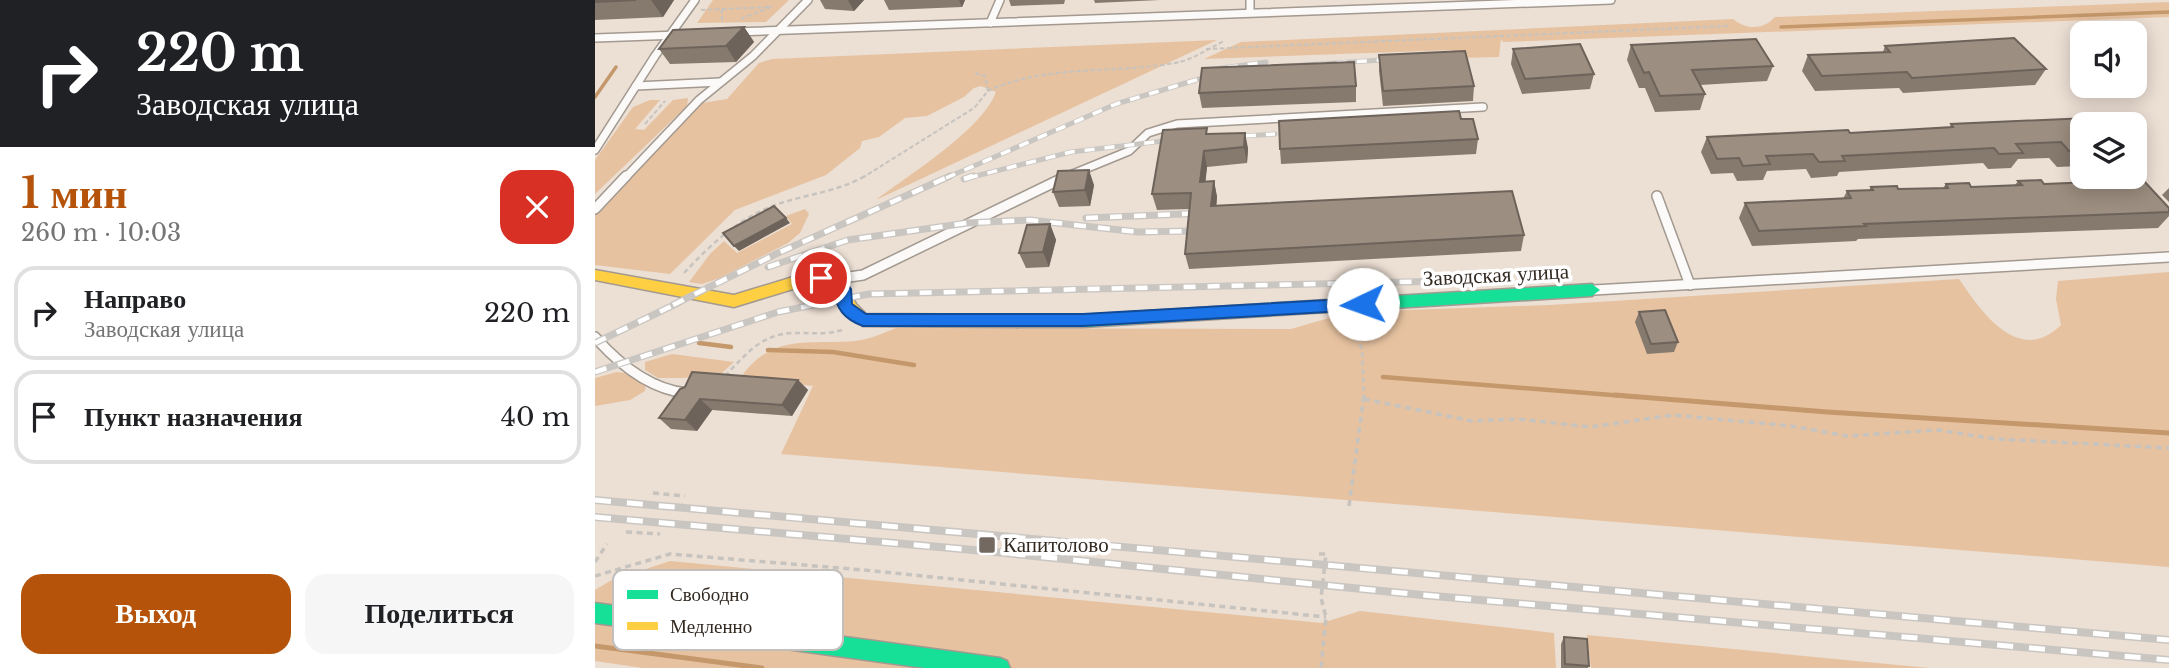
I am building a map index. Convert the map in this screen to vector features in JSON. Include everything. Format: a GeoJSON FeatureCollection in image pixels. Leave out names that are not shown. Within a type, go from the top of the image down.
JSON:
{"type":"FeatureCollection","features":[{"type":"Feature","properties":{"kind":"street"},"geometry":{"type":"LineString","coordinates":[[595,275],[734,301],[803,280],[835,279],[843,289],[842,300],[846,308],[863,320]]}},
{"type":"Feature","properties":{"kind":"street","name":"Заводская улица"},"geometry":{"type":"LineString","coordinates":[[863,320],[1083,320],[1591,290]]}},
{"type":"Feature","properties":{"kind":"street"},"geometry":{"type":"LineString","coordinates":[[595,613],[613,615]]}},
{"type":"Feature","properties":{"kind":"street"},"geometry":{"type":"LineString","coordinates":[[843,647],[1000,668]]}},
{"type":"Feature","properties":{"kind":"lane"},"geometry":{"type":"LineString","coordinates":[[595,150],[695,0]]}},
{"type":"Feature","properties":{"kind":"lane"},"geometry":{"type":"LineString","coordinates":[[595,209],[699,100],[744,64],[808,0]]}},
{"type":"Feature","properties":{"kind":"lane"},"geometry":{"type":"LineString","coordinates":[[991,23],[1000,0]]}},
{"type":"Feature","properties":{"kind":"lane"},"geometry":{"type":"LineString","coordinates":[[1249,0],[1250,12]]}},
{"type":"Feature","properties":{"kind":"lane"},"geometry":{"type":"LineString","coordinates":[[732,32],[1457,3],[1611,0]]}},
{"type":"Feature","properties":{"kind":"lane"},"geometry":{"type":"LineString","coordinates":[[595,38],[682,35]]}},
{"type":"Feature","properties":{"kind":"lane"},"geometry":{"type":"LineString","coordinates":[[636,86],[720,82]]}},
{"type":"Feature","properties":{"kind":"lane"},"geometry":{"type":"LineString","coordinates":[[835,279],[863,275],[1037,190],[1129,151],[1148,133],[1177,124],[1483,107]]}},
{"type":"Feature","properties":{"kind":"lane"},"geometry":{"type":"LineString","coordinates":[[1657,196],[1690,285]]}},
{"type":"Feature","properties":{"kind":"lane"},"geometry":{"type":"LineString","coordinates":[[1591,290],[2169,257]]}},
{"type":"Feature","properties":{"kind":"lane"},"geometry":{"type":"LineString","coordinates":[[595,337],[624,364],[649,380],[674,393],[691,393]]}},
{"type":"Feature","properties":{"kind":"path"},"geometry":{"type":"LineString","coordinates":[[687,10],[771,7],[734,22]]}},
{"type":"Feature","properties":{"kind":"path"},"geometry":{"type":"LineString","coordinates":[[722,9],[722,22]]}},
{"type":"Feature","properties":{"kind":"path"},"geometry":{"type":"LineString","coordinates":[[1206,49],[1728,26]]}},
{"type":"Feature","properties":{"kind":"path"},"geometry":{"type":"LineString","coordinates":[[988,90],[1004,83],[1034,78],[1178,63],[1224,41]]}},
{"type":"Feature","properties":{"kind":"path"},"geometry":{"type":"LineString","coordinates":[[671,289],[713,240],[728,229],[761,211],[827,191],[881,168],[914,143],[972,108],[983,100],[988,90],[985,76],[975,73]]}},
{"type":"Feature","properties":{"kind":"path"},"geometry":{"type":"LineString","coordinates":[[645,124],[665,101]]}},
{"type":"Feature","properties":{"kind":"path"},"geometry":{"type":"LineString","coordinates":[[1337,306],[1363,349],[1364,399],[1349,506]]}},
{"type":"Feature","properties":{"kind":"path"},"geometry":{"type":"LineString","coordinates":[[718,384],[764,339],[774,335],[832,335],[863,320]]}},
{"type":"Feature","properties":{"kind":"path"},"geometry":{"type":"LineString","coordinates":[[1364,399],[1472,421],[1518,419],[1590,427],[1673,415],[1791,426],[1847,436],[1937,430],[1996,439],[2169,448]]}},
{"type":"Feature","properties":{"kind":"path"},"geometry":{"type":"LineString","coordinates":[[653,493],[685,496]]}},
{"type":"Feature","properties":{"kind":"path"},"geometry":{"type":"LineString","coordinates":[[626,533],[660,534]]}},
{"type":"Feature","properties":{"kind":"path"},"geometry":{"type":"LineString","coordinates":[[595,562],[607,544]]}},
{"type":"Feature","properties":{"kind":"path"},"geometry":{"type":"LineString","coordinates":[[615,570],[670,554],[864,570],[1326,617]]}},
{"type":"Feature","properties":{"kind":"path"},"geometry":{"type":"LineString","coordinates":[[1319,554],[1326,554],[1321,597],[1326,617],[1321,668]]}},
{"type":"Feature","properties":{"kind":"path"},"geometry":{"type":"LineString","coordinates":[[595,576],[613,571]]}},
{"type":"Feature","properties":{"kind":"path"},"geometry":{"type":"LineString","coordinates":[[1314,597],[1321,597]]}},
{"type":"Feature","properties":{"kind":"shaded area"},"geometry":{"type":"Polygon","coordinates":[[[713,0],[789,0],[766,22],[697,23],[713,0]]]}},
{"type":"Feature","properties":{"kind":"shaded area"},"geometry":{"type":"Polygon","coordinates":[[[2169,2],[2169,17],[1503,42],[1501,39],[1499,57],[1459,58],[1452,50],[1204,59],[1241,42],[1733,19],[1754,27],[1775,17],[2169,2]]]}},
{"type":"Feature","properties":{"kind":"shaded area"},"geometry":{"type":"Polygon","coordinates":[[[1217,40],[876,200],[961,136],[976,121],[996,92],[981,86],[974,88],[964,97],[927,116],[905,118],[879,137],[862,141],[860,148],[826,175],[735,210],[670,274],[595,265],[595,215],[702,103],[727,99],[759,63],[772,59],[1217,40]]]}},
{"type":"Feature","properties":{"kind":"shaded area"},"geometry":{"type":"Polygon","coordinates":[[[688,98],[687,106],[595,194],[595,160],[633,107],[650,100],[660,100],[635,129],[644,130],[673,100],[688,98]]]}},
{"type":"Feature","properties":{"kind":"shaded area"},"geometry":{"type":"Polygon","coordinates":[[[805,209],[809,214],[800,233],[788,243],[720,278],[702,284],[689,282],[710,254],[724,241],[737,253],[792,224],[786,216],[805,209]]]}},
{"type":"Feature","properties":{"kind":"shaded area"},"geometry":{"type":"Polygon","coordinates":[[[2169,272],[2169,567],[781,454],[813,386],[741,377],[765,353],[778,347],[860,340],[896,328],[1291,329],[1350,312],[1550,305],[1959,279],[1990,319],[2016,337],[2031,340],[2046,336],[2061,325],[2056,299],[2058,281],[2169,272]]]}},
{"type":"Feature","properties":{"kind":"shaded area"},"geometry":{"type":"Polygon","coordinates":[[[672,354],[734,362],[722,373],[684,378],[658,378],[645,370],[645,362],[672,354]]]}},
{"type":"Feature","properties":{"kind":"shaded area"},"geometry":{"type":"Polygon","coordinates":[[[617,372],[646,384],[645,391],[630,400],[595,406],[595,378],[617,372]]]}},
{"type":"Feature","properties":{"kind":"shaded area"},"geometry":{"type":"Polygon","coordinates":[[[670,561],[765,570],[643,570],[670,561]]]}},
{"type":"Feature","properties":{"kind":"shaded area"},"geometry":{"type":"Polygon","coordinates":[[[843,577],[1322,623],[1360,611],[1554,633],[1556,668],[643,668],[595,661],[595,590],[613,580],[613,650],[843,650],[843,577]]]}},
{"type":"Feature","properties":{"kind":"shaded area"},"geometry":{"type":"Polygon","coordinates":[[[1587,635],[1929,668],[1591,668],[1587,635]]]}},
{"type":"Feature","properties":{"kind":"building"},"geometry":{"type":"Polygon","coordinates":[[[595,0],[636,0],[595,2],[595,0]]]}},
{"type":"Feature","properties":{"kind":"building"},"geometry":{"type":"Polygon","coordinates":[[[744,27],[726,46],[659,49],[673,30],[744,27]]]}},
{"type":"Feature","properties":{"kind":"building"},"geometry":{"type":"Polygon","coordinates":[[[2014,38],[2046,69],[1912,78],[1907,72],[1822,76],[1808,55],[1890,52],[1885,46],[2014,38]]]}},
{"type":"Feature","properties":{"kind":"building"},"geometry":{"type":"Polygon","coordinates":[[[1756,39],[1773,66],[1692,70],[1705,94],[1660,96],[1649,72],[1644,73],[1631,45],[1756,39]]]}},
{"type":"Feature","properties":{"kind":"building"},"geometry":{"type":"Polygon","coordinates":[[[1580,44],[1594,74],[1525,79],[1513,49],[1580,44]]]}},
{"type":"Feature","properties":{"kind":"building"},"geometry":{"type":"Polygon","coordinates":[[[1465,51],[1474,86],[1383,91],[1379,55],[1465,51]]]}},
{"type":"Feature","properties":{"kind":"building"},"geometry":{"type":"Polygon","coordinates":[[[1354,62],[1356,86],[1199,93],[1202,68],[1354,62]]]}},
{"type":"Feature","properties":{"kind":"building"},"geometry":{"type":"Polygon","coordinates":[[[1459,111],[1461,119],[1473,119],[1478,139],[1280,149],[1279,121],[1459,111]]]}},
{"type":"Feature","properties":{"kind":"building"},"geometry":{"type":"Polygon","coordinates":[[[2070,119],[2070,151],[2061,142],[2016,144],[2023,153],[1999,154],[1994,148],[1842,156],[1845,161],[1819,162],[1813,154],[1766,156],[1770,164],[1743,166],[1739,158],[1717,159],[1707,137],[1848,130],[1850,133],[1953,127],[1951,124],[2070,119]]]}},
{"type":"Feature","properties":{"kind":"building"},"geometry":{"type":"Polygon","coordinates":[[[1207,128],[1206,134],[1245,133],[1244,147],[1204,151],[1200,182],[1214,181],[1211,206],[1512,191],[1524,235],[1185,254],[1191,193],[1152,194],[1163,130],[1207,128]]]}},
{"type":"Feature","properties":{"kind":"building"},"geometry":{"type":"Polygon","coordinates":[[[1089,170],[1085,190],[1053,192],[1058,171],[1089,170]]]}},
{"type":"Feature","properties":{"kind":"building"},"geometry":{"type":"Polygon","coordinates":[[[2041,180],[2044,184],[2070,183],[2070,189],[2147,189],[2147,184],[2169,208],[2169,212],[1864,224],[1866,226],[1759,231],[1745,203],[1851,198],[1847,191],[1873,190],[1871,187],[1948,188],[1946,184],[1969,183],[1971,187],[2022,185],[2018,181],[2041,180]]]}},
{"type":"Feature","properties":{"kind":"building"},"geometry":{"type":"Polygon","coordinates":[[[774,206],[786,218],[734,246],[723,233],[774,206]]]}},
{"type":"Feature","properties":{"kind":"building"},"geometry":{"type":"Polygon","coordinates":[[[1050,224],[1043,252],[1019,253],[1027,225],[1050,224]]]}},
{"type":"Feature","properties":{"kind":"building"},"geometry":{"type":"Polygon","coordinates":[[[1665,310],[1678,342],[1651,344],[1639,312],[1665,310]]]}},
{"type":"Feature","properties":{"kind":"building"},"geometry":{"type":"Polygon","coordinates":[[[692,372],[798,380],[782,405],[700,399],[685,420],[659,418],[680,389],[685,387],[692,372]]]}},
{"type":"Feature","properties":{"kind":"building"},"geometry":{"type":"Polygon","coordinates":[[[1564,637],[1587,639],[1589,666],[1565,664],[1564,637]]]}},
{"type":"Feature","properties":{"kind":"waterway"},"geometry":{"type":"LineString","coordinates":[[1781,27],[2169,12]]}},
{"type":"Feature","properties":{"kind":"waterway"},"geometry":{"type":"LineString","coordinates":[[595,97],[616,67]]}},
{"type":"Feature","properties":{"kind":"waterway"},"geometry":{"type":"LineString","coordinates":[[699,343],[731,347]]}},
{"type":"Feature","properties":{"kind":"waterway"},"geometry":{"type":"LineString","coordinates":[[768,350],[833,352],[914,365]]}},
{"type":"Feature","properties":{"kind":"waterway"},"geometry":{"type":"LineString","coordinates":[[1383,377],[1637,397]]}},
{"type":"Feature","properties":{"kind":"waterway"},"geometry":{"type":"LineString","coordinates":[[1615,395],[1827,412],[2169,433]]}},
{"type":"Feature","properties":{"kind":"waterway"},"geometry":{"type":"LineString","coordinates":[[595,646],[613,648]]}},
{"type":"Feature","properties":{"kind":"waterway"},"geometry":{"type":"LineString","coordinates":[[625,650],[762,668]]}},
{"type":"Feature","properties":{"kind":"railway"},"geometry":{"type":"LineString","coordinates":[[1257,68],[1397,59]]}},
{"type":"Feature","properties":{"kind":"railway"},"geometry":{"type":"LineString","coordinates":[[1208,70],[1266,62]]}},
{"type":"Feature","properties":{"kind":"railway"},"geometry":{"type":"LineString","coordinates":[[946,178],[1116,104],[1219,73]]}},
{"type":"Feature","properties":{"kind":"railway"},"geometry":{"type":"LineString","coordinates":[[1226,137],[1275,134]]}},
{"type":"Feature","properties":{"kind":"railway"},"geometry":{"type":"LineString","coordinates":[[968,178],[1071,152],[1180,139]]}},
{"type":"Feature","properties":{"kind":"railway"},"geometry":{"type":"LineString","coordinates":[[673,305],[776,254],[950,176]]}},
{"type":"Feature","properties":{"kind":"railway"},"geometry":{"type":"LineString","coordinates":[[964,179],[973,176]]}},
{"type":"Feature","properties":{"kind":"railway"},"geometry":{"type":"LineString","coordinates":[[1086,218],[1208,213]]}},
{"type":"Feature","properties":{"kind":"railway"},"geometry":{"type":"LineString","coordinates":[[768,267],[848,240],[967,223],[1030,220],[1138,232],[1192,231]]}},
{"type":"Feature","properties":{"kind":"railway"},"geometry":{"type":"LineString","coordinates":[[595,372],[778,312],[869,294],[1492,280]]}},
{"type":"Feature","properties":{"kind":"railway"},"geometry":{"type":"LineString","coordinates":[[595,343],[680,302]]}},
{"type":"Feature","properties":{"kind":"railway"},"geometry":{"type":"LineString","coordinates":[[595,500],[2169,640]]}},
{"type":"Feature","properties":{"kind":"railway"},"geometry":{"type":"LineString","coordinates":[[595,517],[985,551],[1422,595],[2169,660]]}},
{"type":"Feature","properties":{"kind":"traffic: fast"},"geometry":{"type":"LineString","coordinates":[[1017,321],[1083,321],[1592,290]]}},
{"type":"Feature","properties":{"kind":"traffic: fast"},"geometry":{"type":"LineString","coordinates":[[595,613],[613,615]]}},
{"type":"Feature","properties":{"kind":"traffic: fast"},"geometry":{"type":"LineString","coordinates":[[843,647],[1000,668]]}},
{"type":"Feature","properties":{"kind":"traffic: slow"},"geometry":{"type":"LineString","coordinates":[[595,275],[734,301],[803,280],[835,279],[851,309],[863,320],[1017,321]]}},
{"type":"Feature","properties":{"kind":"place","name":"Капитолово"},"geometry":{"type":"Point","coordinates":[987,545]}},
{"type":"Feature","properties":{"kind":"route"},"geometry":{"type":"LineString","coordinates":[[821,278],[835,279],[843,289],[842,300],[846,308],[863,320],[1083,320],[1363,304]]}}]}
